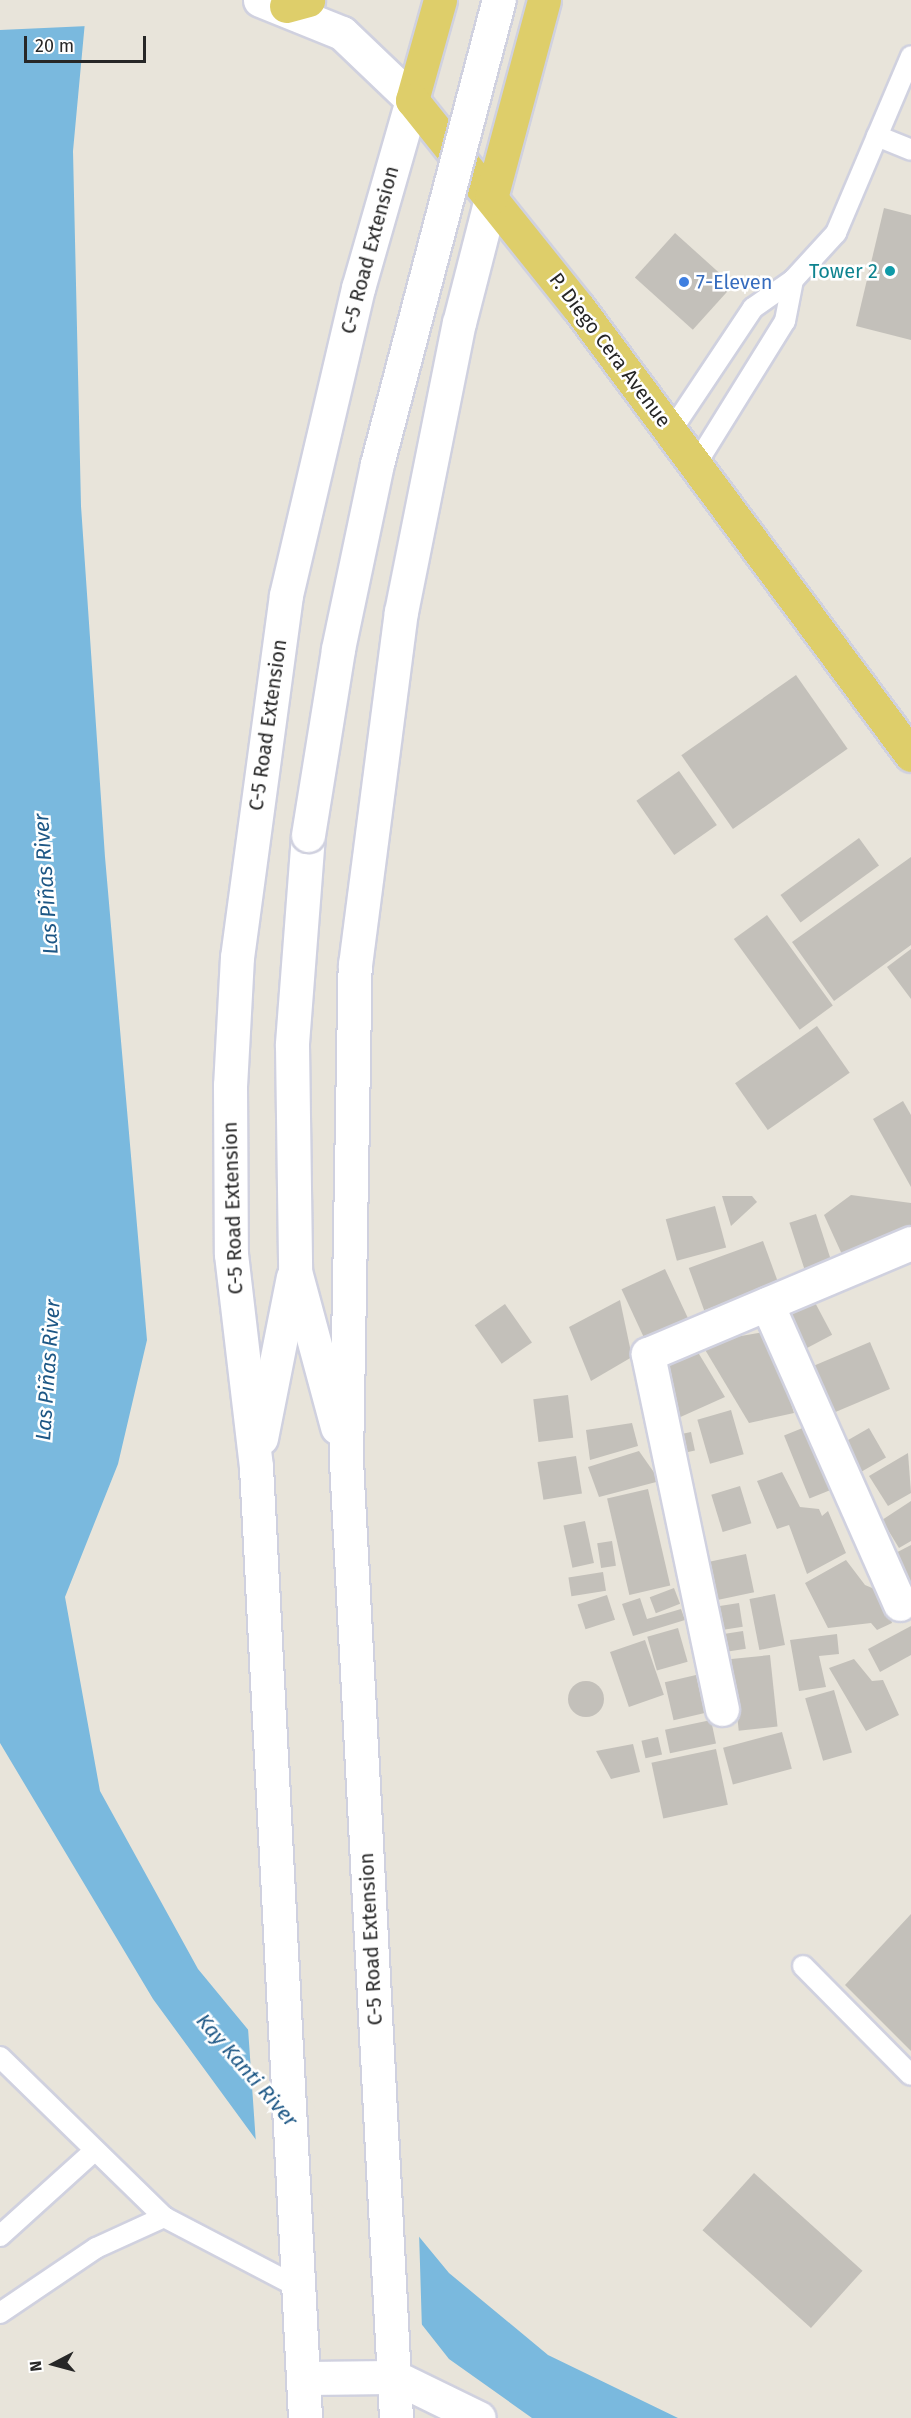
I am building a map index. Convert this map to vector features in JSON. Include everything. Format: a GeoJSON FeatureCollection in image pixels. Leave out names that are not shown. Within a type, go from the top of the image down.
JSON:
{"type":"FeatureCollection","features":[{"type":"Feature","properties":{"kind":"main road","name":"C-5 Road Extension"},"geometry":{"type":"LineString","coordinates":[[305,2418],[256,1467],[231,1254],[230,1085],[237,957],[286,595],[358,288],[440,0]]}},
{"type":"Feature","properties":{"kind":"main road","name":"C-5 Road Extension"},"geometry":{"type":"LineString","coordinates":[[256,1467],[295,1271],[292,1045],[308,835],[338,649],[377,464],[499,0]]}},
{"type":"Feature","properties":{"kind":"main road","name":"C-5 Road Extension"},"geometry":{"type":"LineString","coordinates":[[396,2418],[346,1460],[353,1258],[351,1081],[367,848],[401,612],[459,324],[544,0]]}},
{"type":"Feature","properties":{"kind":"main road","name":"P. Diego Cera Avenue"},"geometry":{"type":"LineString","coordinates":[[284,2],[342,33],[412,100],[491,198],[671,431],[911,755]]}},
{"type":"Feature","properties":{"kind":"main road"},"geometry":{"type":"LineString","coordinates":[[722,1709],[648,1354],[911,1243]]}},
{"type":"Feature","properties":{"kind":"main road","name":"C-5 Road Extension"},"geometry":{"type":"LineString","coordinates":[[295,1271],[346,1460]]}},
{"type":"Feature","properties":{"kind":"main road"},"geometry":{"type":"LineString","coordinates":[[767,1305],[900,1604]]}},
{"type":"Feature","properties":{"kind":"main road"},"geometry":{"type":"LineString","coordinates":[[303,2378],[395,2377],[479,2418]]}},
{"type":"Feature","properties":{"kind":"lane"},"geometry":{"type":"LineString","coordinates":[[671,431],[753,308],[793,280],[836,233],[911,56]]}},
{"type":"Feature","properties":{"kind":"lane"},"geometry":{"type":"LineString","coordinates":[[877,136],[911,150]]}},
{"type":"Feature","properties":{"kind":"lane"},"geometry":{"type":"LineString","coordinates":[[695,466],[785,321],[793,280]]}},
{"type":"Feature","properties":{"kind":"lane"},"geometry":{"type":"LineString","coordinates":[[803,1966],[911,2075]]}},
{"type":"Feature","properties":{"kind":"lane"},"geometry":{"type":"LineString","coordinates":[[0,2057],[164,2217],[299,2272]]}},
{"type":"Feature","properties":{"kind":"lane"},"geometry":{"type":"LineString","coordinates":[[0,2236],[94,2151]]}},
{"type":"Feature","properties":{"kind":"lane"},"geometry":{"type":"LineString","coordinates":[[0,2313],[96,2248],[164,2217]]}},
{"type":"Feature","properties":{"kind":"water"},"geometry":{"type":"Polygon","coordinates":[[[0,0],[87,0],[73,151],[81,506],[105,857],[147,1340],[118,1464],[65,1597],[100,1791],[198,1969],[449,2273],[548,2355],[678,2418],[532,2418],[449,2359],[334,2213],[257,2141],[153,1999],[0,1743],[0,0]]]}},
{"type":"Feature","properties":{"kind":"pier"},"geometry":{"type":"Polygon","coordinates":[[[0,0],[90,0],[88,26],[0,30],[0,0]]]}},
{"type":"Feature","properties":{"kind":"pier"},"geometry":{"type":"Polygon","coordinates":[[[248,2028],[419,2231],[422,2330],[332,2215],[256,2144],[248,2028]]]}},
{"type":"Feature","properties":{"kind":"building","name":"Tower 2"},"geometry":{"type":"Polygon","coordinates":[[[884,208],[911,215],[911,340],[856,326],[884,208]]]}},
{"type":"Feature","properties":{"kind":"building","name":"7-Eleven"},"geometry":{"type":"Polygon","coordinates":[[[675,233],[733,285],[693,330],[635,278],[675,233]]]}},
{"type":"Feature","properties":{"kind":"building"},"geometry":{"type":"Polygon","coordinates":[[[796,675],[848,749],[733,829],[681,755],[796,675]]]}},
{"type":"Feature","properties":{"kind":"building"},"geometry":{"type":"Polygon","coordinates":[[[679,771],[717,825],[674,855],[636,801],[679,771]]]}},
{"type":"Feature","properties":{"kind":"building"},"geometry":{"type":"Polygon","coordinates":[[[859,838],[879,866],[801,923],[781,895],[859,838]]]}},
{"type":"Feature","properties":{"kind":"building"},"geometry":{"type":"Polygon","coordinates":[[[911,857],[911,945],[834,1001],[792,942],[911,857]]]}},
{"type":"Feature","properties":{"kind":"building"},"geometry":{"type":"Polygon","coordinates":[[[767,915],[833,1006],[800,1030],[734,939],[767,915]]]}},
{"type":"Feature","properties":{"kind":"building"},"geometry":{"type":"Polygon","coordinates":[[[911,949],[911,999],[887,967],[911,949]]]}},
{"type":"Feature","properties":{"kind":"building"},"geometry":{"type":"Polygon","coordinates":[[[817,1026],[850,1073],[768,1130],[735,1083],[817,1026]]]}},
{"type":"Feature","properties":{"kind":"building"},"geometry":{"type":"Polygon","coordinates":[[[903,1101],[911,1115],[911,1187],[873,1119],[903,1101]]]}},
{"type":"Feature","properties":{"kind":"building"},"geometry":{"type":"Polygon","coordinates":[[[851,1195],[911,1203],[911,1231],[845,1261],[824,1215],[851,1195]]]}},
{"type":"Feature","properties":{"kind":"building"},"geometry":{"type":"Polygon","coordinates":[[[722,1196],[752,1196],[757,1202],[731,1226],[722,1196]]]}},
{"type":"Feature","properties":{"kind":"building"},"geometry":{"type":"Polygon","coordinates":[[[715,1206],[726,1248],[677,1261],[666,1219],[715,1206]]]}},
{"type":"Feature","properties":{"kind":"building"},"geometry":{"type":"Polygon","coordinates":[[[816,1214],[832,1263],[805,1272],[789,1223],[816,1214]]]}},
{"type":"Feature","properties":{"kind":"building"},"geometry":{"type":"Polygon","coordinates":[[[763,1241],[778,1283],[704,1310],[689,1268],[763,1241]]]}},
{"type":"Feature","properties":{"kind":"building"},"geometry":{"type":"Polygon","coordinates":[[[665,1269],[688,1319],[645,1339],[621,1289],[665,1269]]]}},
{"type":"Feature","properties":{"kind":"building"},"geometry":{"type":"Polygon","coordinates":[[[811,1295],[832,1335],[806,1349],[785,1309],[811,1295]]]}},
{"type":"Feature","properties":{"kind":"building"},"geometry":{"type":"Polygon","coordinates":[[[620,1300],[632,1357],[591,1381],[569,1327],[620,1300]]]}},
{"type":"Feature","properties":{"kind":"building"},"geometry":{"type":"Polygon","coordinates":[[[505,1304],[532,1343],[502,1364],[475,1325],[505,1304]]]}},
{"type":"Feature","properties":{"kind":"building"},"geometry":{"type":"Polygon","coordinates":[[[769,1331],[794,1413],[749,1423],[701,1343],[769,1331]]]}},
{"type":"Feature","properties":{"kind":"building"},"geometry":{"type":"Polygon","coordinates":[[[870,1342],[890,1389],[832,1414],[812,1367],[870,1342]]]}},
{"type":"Feature","properties":{"kind":"building"},"geometry":{"type":"Polygon","coordinates":[[[696,1349],[725,1397],[676,1419],[656,1364],[696,1349]]]}},
{"type":"Feature","properties":{"kind":"building"},"geometry":{"type":"Polygon","coordinates":[[[568,1395],[573,1438],[539,1442],[533,1399],[568,1395]]]}},
{"type":"Feature","properties":{"kind":"building"},"geometry":{"type":"Polygon","coordinates":[[[731,1410],[744,1454],[710,1464],[697,1420],[731,1410]]]}},
{"type":"Feature","properties":{"kind":"building"},"geometry":{"type":"Polygon","coordinates":[[[632,1423],[638,1446],[590,1460],[586,1430],[632,1423]]]}},
{"type":"Feature","properties":{"kind":"building"},"geometry":{"type":"Polygon","coordinates":[[[810,1425],[835,1488],[810,1499],[784,1435],[810,1425]]]}},
{"type":"Feature","properties":{"kind":"building"},"geometry":{"type":"Polygon","coordinates":[[[869,1428],[886,1457],[857,1474],[840,1444],[869,1428]]]}},
{"type":"Feature","properties":{"kind":"building"},"geometry":{"type":"Polygon","coordinates":[[[691,1432],[695,1451],[674,1455],[670,1436],[691,1432]]]}},
{"type":"Feature","properties":{"kind":"building"},"geometry":{"type":"Polygon","coordinates":[[[639,1451],[660,1481],[599,1497],[588,1467],[639,1451]]]}},
{"type":"Feature","properties":{"kind":"building"},"geometry":{"type":"Polygon","coordinates":[[[908,1453],[911,1493],[888,1506],[869,1476],[908,1453]]]}},
{"type":"Feature","properties":{"kind":"building"},"geometry":{"type":"Polygon","coordinates":[[[576,1456],[582,1494],[543,1500],[537,1462],[576,1456]]]}},
{"type":"Feature","properties":{"kind":"building"},"geometry":{"type":"Polygon","coordinates":[[[782,1472],[800,1507],[819,1509],[822,1516],[828,1511],[846,1553],[807,1574],[789,1525],[777,1529],[757,1481],[782,1472]]]}},
{"type":"Feature","properties":{"kind":"building"},"geometry":{"type":"Polygon","coordinates":[[[740,1486],[751,1523],[723,1532],[711,1495],[740,1486]]]}},
{"type":"Feature","properties":{"kind":"building"},"geometry":{"type":"Polygon","coordinates":[[[648,1489],[670,1585],[629,1595],[607,1498],[648,1489]]]}},
{"type":"Feature","properties":{"kind":"building"},"geometry":{"type":"Polygon","coordinates":[[[911,1501],[911,1541],[899,1548],[882,1520],[911,1501]]]}},
{"type":"Feature","properties":{"kind":"building"},"geometry":{"type":"Polygon","coordinates":[[[585,1521],[594,1563],[572,1568],[563,1526],[585,1521]]]}},
{"type":"Feature","properties":{"kind":"building"},"geometry":{"type":"Polygon","coordinates":[[[612,1541],[616,1566],[601,1568],[597,1543],[612,1541]]]}},
{"type":"Feature","properties":{"kind":"building"},"geometry":{"type":"Polygon","coordinates":[[[911,1545],[911,1609],[884,1559],[911,1545]]]}},
{"type":"Feature","properties":{"kind":"building"},"geometry":{"type":"Polygon","coordinates":[[[746,1554],[754,1592],[709,1602],[701,1564],[746,1554]]]}},
{"type":"Feature","properties":{"kind":"building"},"geometry":{"type":"Polygon","coordinates":[[[846,1560],[865,1585],[884,1593],[892,1623],[877,1630],[871,1623],[828,1628],[805,1583],[846,1560]]]}},
{"type":"Feature","properties":{"kind":"building"},"geometry":{"type":"Polygon","coordinates":[[[603,1572],[606,1591],[571,1596],[568,1577],[603,1572]]]}},
{"type":"Feature","properties":{"kind":"building"},"geometry":{"type":"Polygon","coordinates":[[[674,1588],[680,1604],[656,1613],[650,1597],[674,1588]]]}},
{"type":"Feature","properties":{"kind":"building"},"geometry":{"type":"Polygon","coordinates":[[[775,1594],[785,1645],[759,1650],[749,1599],[775,1594]]]}},
{"type":"Feature","properties":{"kind":"building"},"geometry":{"type":"Polygon","coordinates":[[[607,1595],[615,1620],[586,1629],[578,1605],[607,1595]]]}},
{"type":"Feature","properties":{"kind":"building"},"geometry":{"type":"Polygon","coordinates":[[[640,1598],[647,1619],[681,1609],[685,1620],[633,1636],[622,1604],[640,1598]]]}},
{"type":"Feature","properties":{"kind":"building"},"geometry":{"type":"Polygon","coordinates":[[[739,1603],[743,1627],[717,1631],[713,1607],[739,1603]]]}},
{"type":"Feature","properties":{"kind":"building"},"geometry":{"type":"Polygon","coordinates":[[[911,1626],[911,1655],[880,1672],[868,1649],[911,1626]]]}},
{"type":"Feature","properties":{"kind":"building"},"geometry":{"type":"Polygon","coordinates":[[[678,1628],[688,1662],[657,1670],[647,1637],[678,1628]]]}},
{"type":"Feature","properties":{"kind":"building"},"geometry":{"type":"Polygon","coordinates":[[[743,1631],[746,1649],[720,1653],[717,1635],[743,1631]]]}},
{"type":"Feature","properties":{"kind":"building"},"geometry":{"type":"Polygon","coordinates":[[[837,1634],[839,1654],[819,1656],[826,1687],[799,1691],[790,1640],[837,1634]]]}},
{"type":"Feature","properties":{"kind":"building"},"geometry":{"type":"Polygon","coordinates":[[[645,1640],[664,1695],[629,1707],[610,1652],[645,1640]]]}},
{"type":"Feature","properties":{"kind":"building"},"geometry":{"type":"Polygon","coordinates":[[[770,1655],[778,1727],[739,1731],[731,1659],[770,1655]]]}},
{"type":"Feature","properties":{"kind":"building"},"geometry":{"type":"Polygon","coordinates":[[[854,1659],[872,1681],[883,1680],[899,1715],[866,1731],[829,1668],[854,1659]]]}},
{"type":"Feature","properties":{"kind":"building"},"geometry":{"type":"Polygon","coordinates":[[[696,1675],[705,1713],[674,1720],[665,1682],[696,1675]]]}},
{"type":"Feature","properties":{"kind":"building"},"geometry":{"type":"Polygon","coordinates":[[[586,1681],[599,1686],[604,1699],[599,1712],[586,1717],[573,1712],[568,1699],[573,1686],[586,1681]]]}},
{"type":"Feature","properties":{"kind":"building"},"geometry":{"type":"Polygon","coordinates":[[[834,1690],[852,1752],[823,1761],[805,1698],[834,1690]]]}},
{"type":"Feature","properties":{"kind":"building"},"geometry":{"type":"Polygon","coordinates":[[[711,1720],[716,1743],[670,1753],[665,1730],[711,1720]]]}},
{"type":"Feature","properties":{"kind":"building"},"geometry":{"type":"Polygon","coordinates":[[[782,1732],[792,1769],[733,1784],[723,1748],[782,1732]]]}},
{"type":"Feature","properties":{"kind":"building"},"geometry":{"type":"Polygon","coordinates":[[[658,1737],[662,1755],[645,1758],[641,1741],[658,1737]]]}},
{"type":"Feature","properties":{"kind":"building"},"geometry":{"type":"Polygon","coordinates":[[[633,1744],[640,1772],[611,1779],[596,1751],[633,1744]]]}},
{"type":"Feature","properties":{"kind":"building"},"geometry":{"type":"Polygon","coordinates":[[[716,1749],[728,1805],[663,1818],[651,1763],[716,1749]]]}},
{"type":"Feature","properties":{"kind":"building"},"geometry":{"type":"Polygon","coordinates":[[[911,1914],[911,2051],[845,1985],[911,1914]]]}},
{"type":"Feature","properties":{"kind":"building"},"geometry":{"type":"Polygon","coordinates":[[[754,2173],[862,2271],[811,2328],[702,2230],[754,2173]]]}},
{"type":"Feature","properties":{"kind":"place","name":"Tower 2"},"geometry":{"type":"Point","coordinates":[890,271]}},
{"type":"Feature","properties":{"kind":"place","name":"7-Eleven"},"geometry":{"type":"Point","coordinates":[684,282]}},
{"type":"Feature","properties":{"kind":"water label","name":"Las Piñas River"},"geometry":{"type":"Point","coordinates":[46,884]}},
{"type":"Feature","properties":{"kind":"water label","name":"Las Piñas River"},"geometry":{"type":"Point","coordinates":[48,1370]}},
{"type":"Feature","properties":{"kind":"water label","name":"Kay Kanti River"},"geometry":{"type":"Point","coordinates":[247,2070]}}]}
